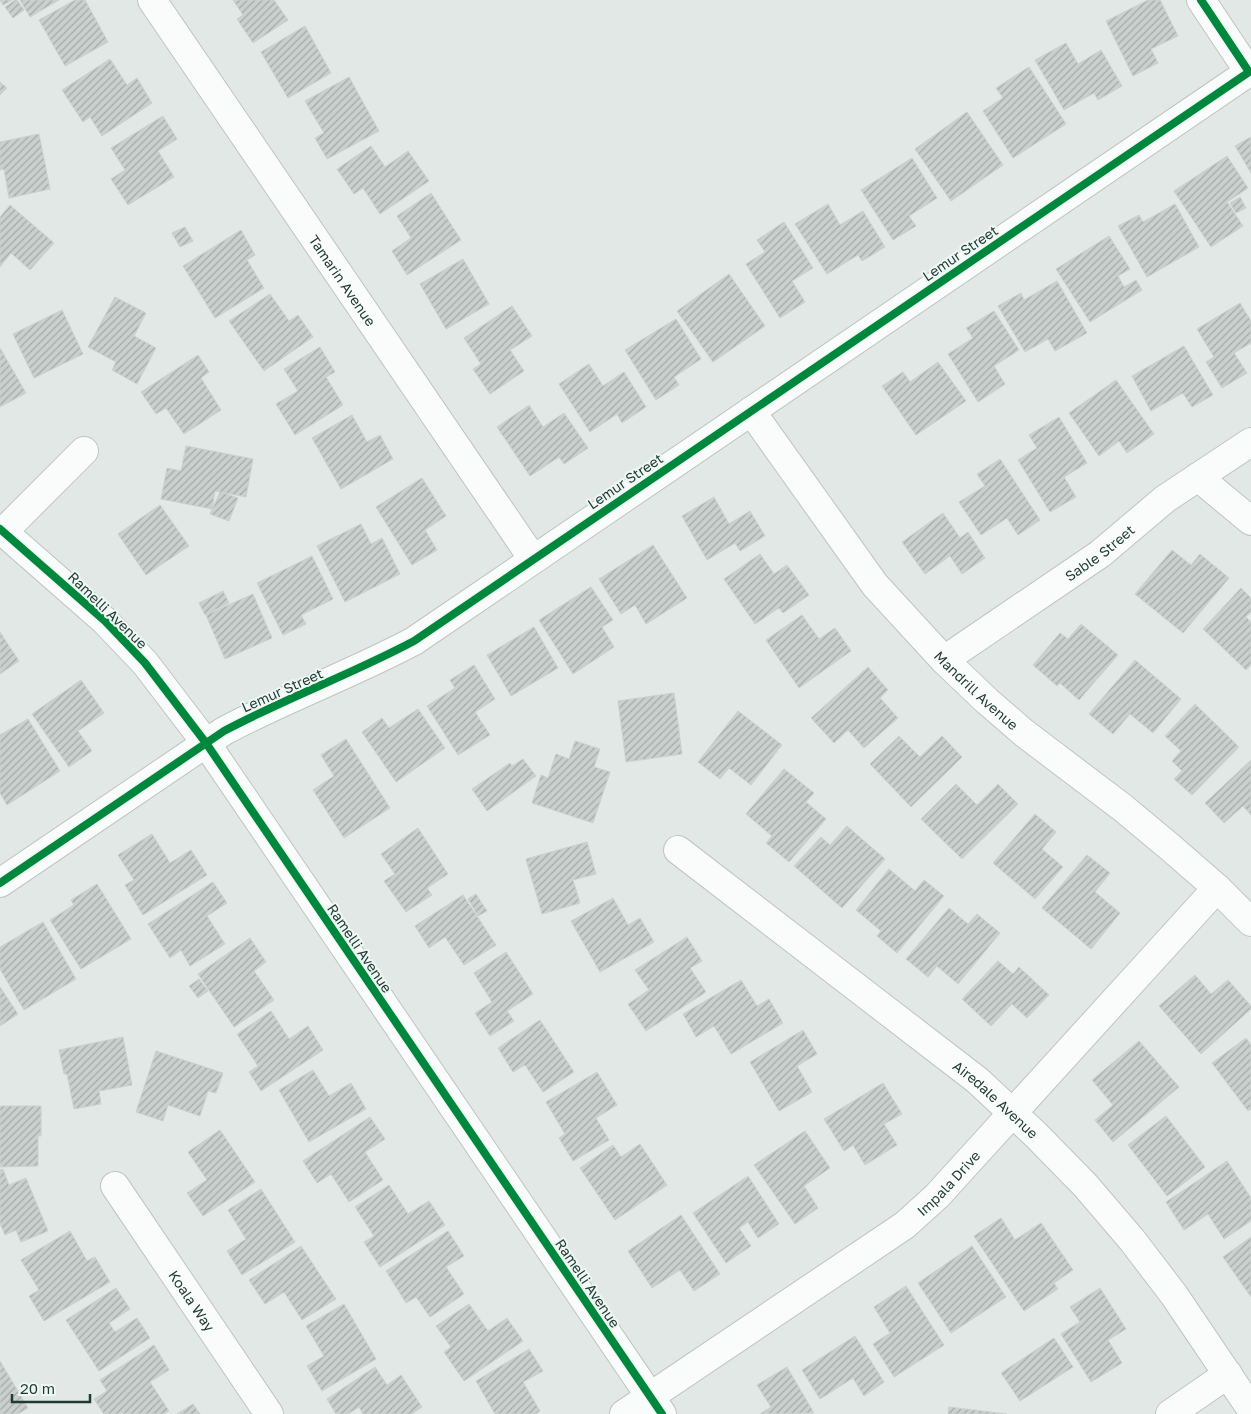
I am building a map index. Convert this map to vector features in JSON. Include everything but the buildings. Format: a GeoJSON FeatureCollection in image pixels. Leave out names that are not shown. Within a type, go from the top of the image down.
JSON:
{"type":"FeatureCollection","features":[{"type":"Feature","properties":{"kind":"street","name":"Tamarin Avenue"},"geometry":{"type":"LineString","coordinates":[[152,0],[533,559]]}},
{"type":"Feature","properties":{"kind":"street","name":"Lemur Street"},"geometry":{"type":"LineString","coordinates":[[0,884],[206,743],[245,720],[360,668],[414,641],[1249,72],[1202,0]]}},
{"type":"Feature","properties":{"kind":"street","name":"Mandrill Avenue"},"geometry":{"type":"LineString","coordinates":[[751,411],[875,585],[944,660],[1024,733],[1123,808],[1217,888],[1251,922]]}},
{"type":"Feature","properties":{"kind":"street","name":"Sable Street"},"geometry":{"type":"LineString","coordinates":[[944,660],[1100,554],[1119,540],[1150,511],[1251,442]]}},
{"type":"Feature","properties":{"kind":"street"},"geometry":{"type":"LineString","coordinates":[[2,531],[84,451]]}},
{"type":"Feature","properties":{"kind":"street"},"geometry":{"type":"LineString","coordinates":[[1198,477],[1251,521]]}},
{"type":"Feature","properties":{"kind":"street","name":"Ramelli Avenue"},"geometry":{"type":"LineString","coordinates":[[2,531],[105,621],[145,663],[206,743],[656,1405]]}},
{"type":"Feature","properties":{"kind":"street","name":"Airedale Avenue"},"geometry":{"type":"LineString","coordinates":[[678,850],[976,1080],[1012,1113],[1085,1185],[1132,1240],[1174,1295],[1251,1409]]}},
{"type":"Feature","properties":{"kind":"street","name":"Impala Drive"},"geometry":{"type":"LineString","coordinates":[[624,1414],[656,1405],[905,1225],[937,1196],[1217,888]]}},
{"type":"Feature","properties":{"kind":"street","name":"Koala Way"},"geometry":{"type":"LineString","coordinates":[[115,1186],[268,1414]]}},
{"type":"Feature","properties":{"kind":"street"},"geometry":{"type":"LineString","coordinates":[[1170,1414],[1228,1374]]}},
{"type":"Feature","properties":{"kind":"cycle path"},"geometry":{"type":"LineString","coordinates":[[0,883],[224,731],[414,641],[1249,72],[1201,0]]}},
{"type":"Feature","properties":{"kind":"cycle path"},"geometry":{"type":"LineString","coordinates":[[0,529],[105,621],[145,663],[206,743],[662,1414]]}}]}
